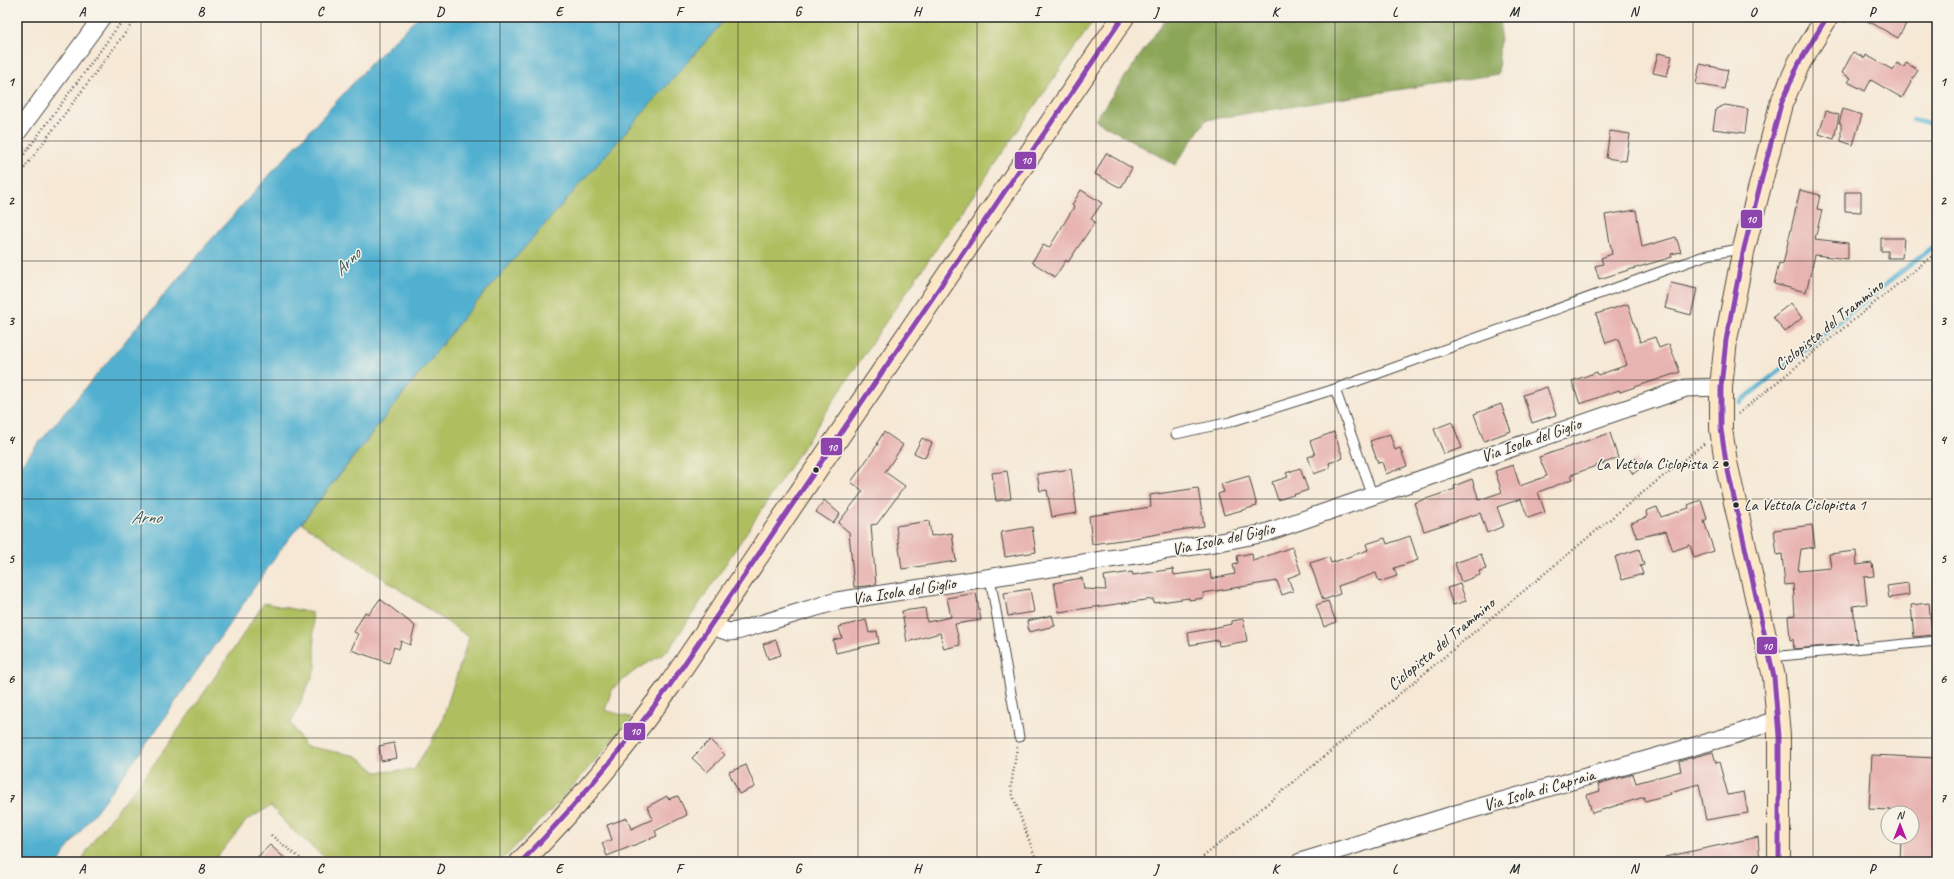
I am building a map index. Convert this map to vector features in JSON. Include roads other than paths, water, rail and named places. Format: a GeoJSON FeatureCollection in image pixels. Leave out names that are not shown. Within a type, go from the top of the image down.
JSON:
{"type":"FeatureCollection","features":[{"type":"Feature","properties":{"kind":"main road"},"geometry":{"type":"LineString","coordinates":[[521,862],[563,818],[624,747],[711,626],[1123,17]]}},
{"type":"Feature","properties":{"kind":"main road"},"geometry":{"type":"LineString","coordinates":[[1780,862],[1778,719],[1770,657],[1726,462],[1721,429],[1721,387],[1726,340],[1744,248],[1781,104],[1800,64],[1834,22]]}},
{"type":"Feature","properties":{"kind":"street"},"geometry":{"type":"LineString","coordinates":[[17,133],[102,17]]}},
{"type":"Feature","properties":{"kind":"street","name":"Via Isola del Giglio"},"geometry":{"type":"LineString","coordinates":[[711,626],[729,632],[737,631],[837,601],[1220,542],[1265,533],[1372,494],[1686,388],[1721,387]]}},
{"type":"Feature","properties":{"kind":"street","name":"Via Isola di Capraia"},"geometry":{"type":"LineString","coordinates":[[1300,862],[1452,815],[1737,734],[1778,719]]}},
{"type":"Feature","properties":{"kind":"lane"},"geometry":{"type":"LineString","coordinates":[[1176,434],[1230,422],[1335,390],[1707,255],[1744,248]]}},
{"type":"Feature","properties":{"kind":"lane"},"geometry":{"type":"LineString","coordinates":[[1335,390],[1372,494]]}},
{"type":"Feature","properties":{"kind":"lane"},"geometry":{"type":"LineString","coordinates":[[990,578],[1019,737]]}},
{"type":"Feature","properties":{"kind":"lane"},"geometry":{"type":"LineString","coordinates":[[1770,657],[1937,641]]}},
{"type":"Feature","properties":{"kind":"water","name":"Arno"},"geometry":{"type":"Polygon","coordinates":[[[418,17],[727,17],[466,314],[283,546],[143,749],[64,853],[60,862],[17,862],[17,469],[208,243],[374,60],[418,17]]]}},
{"type":"Feature","properties":{"kind":"waterway"},"geometry":{"type":"LineString","coordinates":[[1913,120],[1937,126]]}},
{"type":"Feature","properties":{"kind":"waterway"},"geometry":{"type":"LineString","coordinates":[[1740,402],[1937,243]]}},
{"type":"Feature","properties":{"kind":"place","name":"La Vettola Ciclopista 2"},"geometry":{"type":"Point","coordinates":[1726,464]}},
{"type":"Feature","properties":{"kind":"place","name":"La Vettola Ciclopista 1"},"geometry":{"type":"Point","coordinates":[1736,505]}}]}
